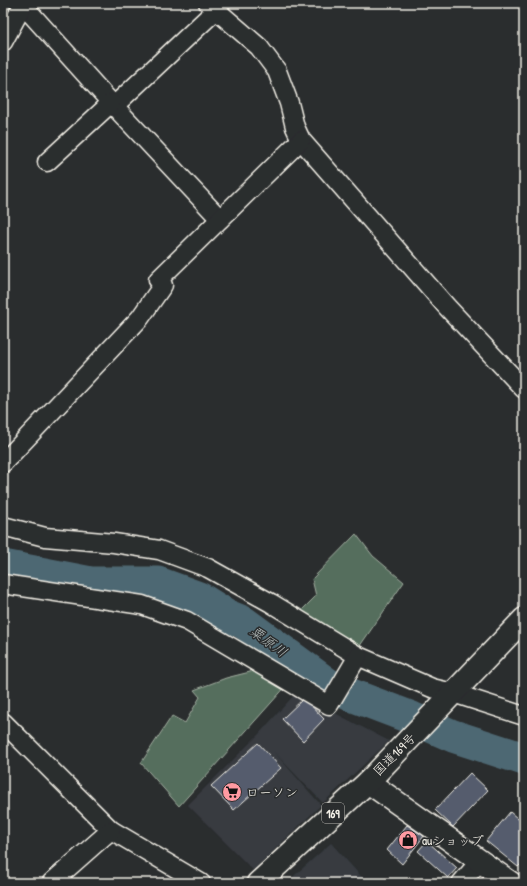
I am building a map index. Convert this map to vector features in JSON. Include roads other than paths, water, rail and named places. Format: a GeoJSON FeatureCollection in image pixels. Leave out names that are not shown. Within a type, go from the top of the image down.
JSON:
{"type":"FeatureCollection","features":[{"type":"Feature","properties":{"kind":"main road","name":"国道169号"},"geometry":{"type":"LineString","coordinates":[[258,883],[368,782],[524,619]]}},
{"type":"Feature","properties":{"kind":"main road"},"geometry":{"type":"LineString","coordinates":[[368,782],[479,862],[511,883]]}},
{"type":"Feature","properties":{"kind":"street"},"geometry":{"type":"LineString","coordinates":[[3,42],[24,4],[113,104],[220,219]]}},
{"type":"Feature","properties":{"kind":"street"},"geometry":{"type":"LineString","coordinates":[[47,162],[113,104],[212,6],[259,47],[277,70],[301,140],[447,308],[521,381]]}},
{"type":"Feature","properties":{"kind":"street"},"geometry":{"type":"LineString","coordinates":[[3,463],[140,318],[164,285],[158,280],[301,140]]}},
{"type":"Feature","properties":{"kind":"street"},"geometry":{"type":"LineString","coordinates":[[3,526],[45,537],[114,543],[159,550],[208,568],[271,603],[357,658],[432,688],[448,698],[524,716]]}},
{"type":"Feature","properties":{"kind":"street"},"geometry":{"type":"LineString","coordinates":[[3,584],[142,606],[187,621],[329,705],[357,658]]}},
{"type":"Feature","properties":{"kind":"street"},"geometry":{"type":"LineString","coordinates":[[3,722],[111,830],[201,883]]}},
{"type":"Feature","properties":{"kind":"street"},"geometry":{"type":"LineString","coordinates":[[51,883],[111,830]]}},
{"type":"Feature","properties":{"kind":"street"},"geometry":{"type":"LineString","coordinates":[[461,883],[479,862]]}},
{"type":"Feature","properties":{"kind":"waterway","name":"粟原川"},"geometry":{"type":"LineString","coordinates":[[3,7],[6,3]]}},
{"type":"Feature","properties":{"kind":"waterway","name":"粟原川"},"geometry":{"type":"LineString","coordinates":[[3,566],[91,583],[158,583],[199,598],[228,616],[243,622],[333,688],[412,718],[453,736],[524,759]]}},
{"type":"Feature","properties":{"kind":"place","name":"ローソン"},"geometry":{"type":"Point","coordinates":[232,792]}},
{"type":"Feature","properties":{"kind":"place","name":"auショップ"},"geometry":{"type":"Point","coordinates":[408,840]}}]}
